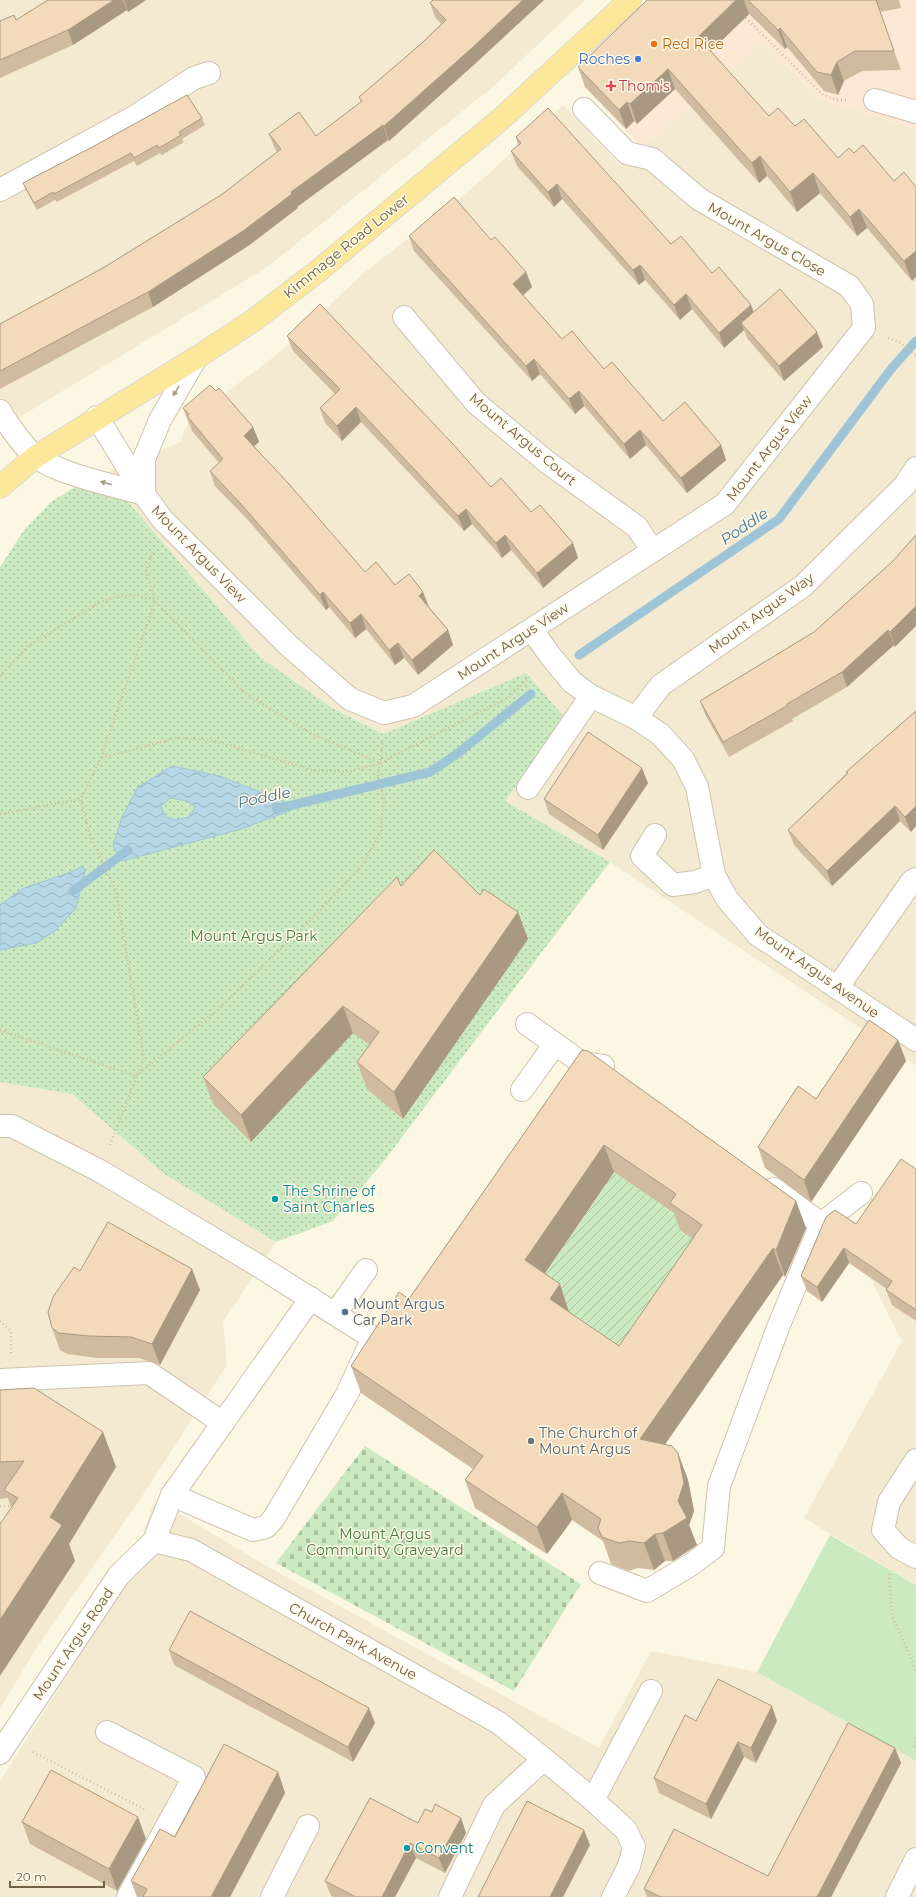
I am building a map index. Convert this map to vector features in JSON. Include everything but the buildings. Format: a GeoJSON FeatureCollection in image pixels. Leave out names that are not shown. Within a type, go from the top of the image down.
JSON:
{"type":"FeatureCollection","features":[{"type":"Feature","properties":{"kind":"main road","name":"Kimmage Road Lower"},"geometry":{"type":"LineString","coordinates":[[0,487],[35,456],[196,358],[254,320],[318,271],[501,119],[630,0]]}},
{"type":"Feature","properties":{"kind":"street"},"geometry":{"type":"LineString","coordinates":[[0,190],[43,169],[136,116],[194,78],[209,73]]}},
{"type":"Feature","properties":{"kind":"street"},"geometry":{"type":"LineString","coordinates":[[875,100],[916,112]]}},
{"type":"Feature","properties":{"kind":"street","name":"Mount Argus Close"},"geometry":{"type":"LineString","coordinates":[[584,109],[627,153],[652,159],[699,199],[850,286],[862,304],[864,328]]}},
{"type":"Feature","properties":{"kind":"street","name":"Mount Argus Court"},"geometry":{"type":"LineString","coordinates":[[404,317],[476,403],[547,462],[637,527],[652,550]]}},
{"type":"Feature","properties":{"kind":"street","name":"Mount Argus View"},"geometry":{"type":"LineString","coordinates":[[97,417],[144,494],[173,531],[288,645],[350,699],[384,713],[413,706],[542,644],[652,550],[726,504],[864,328]]}},
{"type":"Feature","properties":{"kind":"street","name":"Mount Argus View"},"geometry":{"type":"LineString","coordinates":[[144,494],[144,459],[160,420],[196,358]]}},
{"type":"Feature","properties":{"kind":"street"},"geometry":{"type":"LineString","coordinates":[[0,411],[7,424],[35,456],[69,472],[144,494]]}},
{"type":"Feature","properties":{"kind":"street","name":"Mount Argus Way"},"geometry":{"type":"LineString","coordinates":[[636,718],[661,685],[803,586],[905,485],[916,468]]}},
{"type":"Feature","properties":{"kind":"street","name":"Mount Argus Avenue"},"geometry":{"type":"LineString","coordinates":[[542,644],[572,682],[590,696],[636,718],[660,734],[683,758],[698,787],[714,875],[727,899],[758,935],[916,1040]]}},
{"type":"Feature","properties":{"kind":"street"},"geometry":{"type":"LineString","coordinates":[[528,788],[590,696]]}},
{"type":"Feature","properties":{"kind":"street"},"geometry":{"type":"LineString","coordinates":[[655,835],[642,856],[673,885],[695,882],[714,875]]}},
{"type":"Feature","properties":{"kind":"street"},"geometry":{"type":"LineString","coordinates":[[837,988],[912,882],[916,879]]}},
{"type":"Feature","properties":{"kind":"street"},"geometry":{"type":"LineString","coordinates":[[527,1024],[582,1063],[603,1066],[622,1080]]}},
{"type":"Feature","properties":{"kind":"street"},"geometry":{"type":"LineString","coordinates":[[522,1090],[555,1044]]}},
{"type":"Feature","properties":{"kind":"street"},"geometry":{"type":"LineString","coordinates":[[0,1126],[12,1126],[100,1172],[311,1298],[373,1338],[347,1394],[274,1518],[266,1527],[253,1530],[172,1495]]}},
{"type":"Feature","properties":{"kind":"street"},"geometry":{"type":"LineString","coordinates":[[757,1178],[822,1224]]}},
{"type":"Feature","properties":{"kind":"street"},"geometry":{"type":"LineString","coordinates":[[600,1573],[647,1591],[692,1564],[713,1548],[719,1486],[779,1325],[822,1224],[861,1194]]}},
{"type":"Feature","properties":{"kind":"street"},"geometry":{"type":"LineString","coordinates":[[335,1314],[366,1270]]}},
{"type":"Feature","properties":{"kind":"street"},"geometry":{"type":"LineString","coordinates":[[154,1541],[172,1495],[311,1298]]}},
{"type":"Feature","properties":{"kind":"street"},"geometry":{"type":"LineString","coordinates":[[6,1379],[150,1373],[223,1423]]}},
{"type":"Feature","properties":{"kind":"street"},"geometry":{"type":"LineString","coordinates":[[908,1553],[883,1530],[889,1502],[916,1460]]}},
{"type":"Feature","properties":{"kind":"street","name":"Mount Argus Road"},"geometry":{"type":"LineString","coordinates":[[4,1745],[120,1575],[154,1541]]}},
{"type":"Feature","properties":{"kind":"street","name":"Church Park Avenue"},"geometry":{"type":"LineString","coordinates":[[154,1541],[191,1550],[499,1723],[594,1800],[626,1830],[634,1847],[629,1866],[613,1897]]}},
{"type":"Feature","properties":{"kind":"street"},"geometry":{"type":"LineString","coordinates":[[594,1800],[651,1691]]}},
{"type":"Feature","properties":{"kind":"street"},"geometry":{"type":"LineString","coordinates":[[107,1732],[194,1777],[128,1897]]}},
{"type":"Feature","properties":{"kind":"street"},"geometry":{"type":"LineString","coordinates":[[450,1897],[494,1805],[544,1758]]}},
{"type":"Feature","properties":{"kind":"street"},"geometry":{"type":"LineString","coordinates":[[272,1897],[308,1826]]}},
{"type":"Feature","properties":{"kind":"street"},"geometry":{"type":"LineString","coordinates":[[897,1897],[916,1859]]}},
{"type":"Feature","properties":{"kind":"path"},"geometry":{"type":"LineString","coordinates":[[742,13],[824,95],[837,100]]}},
{"type":"Feature","properties":{"kind":"path"},"geometry":{"type":"LineString","coordinates":[[899,342],[916,356]]}},
{"type":"Feature","properties":{"kind":"path"},"geometry":{"type":"LineString","coordinates":[[100,1172],[144,1058],[116,890],[90,836],[81,799],[101,758],[154,601],[146,571],[158,537],[173,531]]}},
{"type":"Feature","properties":{"kind":"path"},"geometry":{"type":"LineString","coordinates":[[0,676],[28,646],[99,603],[118,596],[137,595],[154,601],[245,693],[310,733],[380,763]]}},
{"type":"Feature","properties":{"kind":"path"},"geometry":{"type":"LineString","coordinates":[[101,758],[176,738],[210,740],[312,770],[348,772],[380,763],[508,697],[538,671],[542,644]]}},
{"type":"Feature","properties":{"kind":"path"},"geometry":{"type":"LineString","coordinates":[[136,1076],[217,1010],[316,916],[360,868],[380,834],[384,800],[378,776],[384,713]]}},
{"type":"Feature","properties":{"kind":"path"},"geometry":{"type":"LineString","coordinates":[[0,814],[81,799]]}},
{"type":"Feature","properties":{"kind":"path"},"geometry":{"type":"LineString","coordinates":[[0,1030],[136,1076]]}},
{"type":"Feature","properties":{"kind":"path"},"geometry":{"type":"LineString","coordinates":[[0,1321],[11,1331],[6,1379]]}},
{"type":"Feature","properties":{"kind":"path"},"geometry":{"type":"LineString","coordinates":[[0,1506],[12,1505],[13,1511]]}},
{"type":"Feature","properties":{"kind":"path"},"geometry":{"type":"LineString","coordinates":[[908,1553],[889,1578],[892,1616],[916,1672]]}},
{"type":"Feature","properties":{"kind":"path"},"geometry":{"type":"LineString","coordinates":[[916,1738],[914,1748],[916,1749]]}},
{"type":"Feature","properties":{"kind":"path"},"geometry":{"type":"LineString","coordinates":[[4,1745],[169,1822]]}},
{"type":"Feature","properties":{"kind":"shaded area"},"geometry":{"type":"Polygon","coordinates":[[[0,0],[585,0],[494,86],[266,268],[0,429],[0,0]]]}},
{"type":"Feature","properties":{"kind":"shaded area"},"geometry":{"type":"Polygon","coordinates":[[[675,0],[916,0],[916,129],[822,100],[762,43],[642,148],[585,87],[675,0]]]}},
{"type":"Feature","properties":{"kind":"shaded area"},"geometry":{"type":"Polygon","coordinates":[[[762,43],[822,100],[916,129],[916,1065],[610,862],[505,801],[565,719],[497,685],[383,734],[332,708],[260,657],[124,497],[87,480],[181,442],[183,433],[188,423],[275,356],[364,273],[482,180],[563,105],[620,165],[642,148],[762,43]]]}},
{"type":"Feature","properties":{"kind":"shaded area"},"geometry":{"type":"Polygon","coordinates":[[[0,1082],[72,1094],[164,1174],[276,1242],[223,1322],[227,1365],[141,1498],[37,1647],[0,1709],[0,1082]]]}},
{"type":"Feature","properties":{"kind":"shaded area"},"geometry":{"type":"Polygon","coordinates":[[[916,1201],[916,1585],[804,1518],[902,1341],[870,1278],[865,1274],[916,1201]]]}},
{"type":"Feature","properties":{"kind":"shaded area"},"geometry":{"type":"Polygon","coordinates":[[[155,1499],[265,1565],[599,1748],[651,1651],[757,1672],[916,1761],[916,1897],[0,1897],[0,1781],[127,1581],[155,1499]]]}},
{"type":"Feature","properties":{"kind":"green space","name":"Mount Argus Park"},"geometry":{"type":"Polygon","coordinates":[[[87,480],[124,497],[260,657],[332,708],[383,734],[526,673],[566,719],[505,801],[610,862],[384,1161],[333,1221],[276,1242],[164,1174],[72,1094],[0,1082],[0,567],[24,530],[52,501],[87,480]]]}},
{"type":"Feature","properties":{"kind":"green space"},"geometry":{"type":"Polygon","coordinates":[[[614,1172],[686,1221],[712,1252],[629,1373],[535,1288],[614,1172]]]}},
{"type":"Feature","properties":{"kind":"green space","name":"Mount Argus Community Graveyard"},"geometry":{"type":"Polygon","coordinates":[[[365,1446],[581,1584],[514,1691],[276,1563],[365,1446]]]}},
{"type":"Feature","properties":{"kind":"green space"},"geometry":{"type":"Polygon","coordinates":[[[830,1535],[916,1585],[916,1761],[757,1672],[830,1535]]]}},
{"type":"Feature","properties":{"kind":"water"},"geometry":{"type":"Polygon","coordinates":[[[172,766],[220,776],[285,802],[289,811],[241,829],[122,861],[113,846],[122,817],[138,787],[172,766]],[[171,798],[161,806],[165,817],[175,820],[189,817],[195,807],[187,801],[171,798]]]}},
{"type":"Feature","properties":{"kind":"water"},"geometry":{"type":"Polygon","coordinates":[[[83,866],[85,872],[76,908],[55,931],[36,943],[0,950],[0,905],[24,888],[71,872],[83,866]]]}},
{"type":"Feature","properties":{"kind":"waterway","name":"Poddle"},"geometry":{"type":"LineString","coordinates":[[579,655],[779,519],[891,369],[916,341]]}},
{"type":"Feature","properties":{"kind":"waterway","name":"Poddle"},"geometry":{"type":"LineString","coordinates":[[276,809],[430,772],[457,754],[531,694]]}},
{"type":"Feature","properties":{"kind":"waterway","name":"Poddle"},"geometry":{"type":"LineString","coordinates":[[73,891],[128,850]]}},
{"type":"Feature","properties":{"kind":"place","name":"Red Rice"},"geometry":{"type":"Point","coordinates":[654,44]}},
{"type":"Feature","properties":{"kind":"place","name":"Roches"},"geometry":{"type":"Point","coordinates":[638,59]}},
{"type":"Feature","properties":{"kind":"place","name":"Thom's"},"geometry":{"type":"Point","coordinates":[611,86]}},
{"type":"Feature","properties":{"kind":"place","name":"The Shrine of Saint Charles"},"geometry":{"type":"Point","coordinates":[275,1199]}},
{"type":"Feature","properties":{"kind":"place","name":"Mount Argus Car Park"},"geometry":{"type":"Point","coordinates":[345,1312]}},
{"type":"Feature","properties":{"kind":"place","name":"The Church of Mount Argus"},"geometry":{"type":"Point","coordinates":[531,1441]}},
{"type":"Feature","properties":{"kind":"place","name":"Convent"},"geometry":{"type":"Point","coordinates":[407,1848]}}]}
